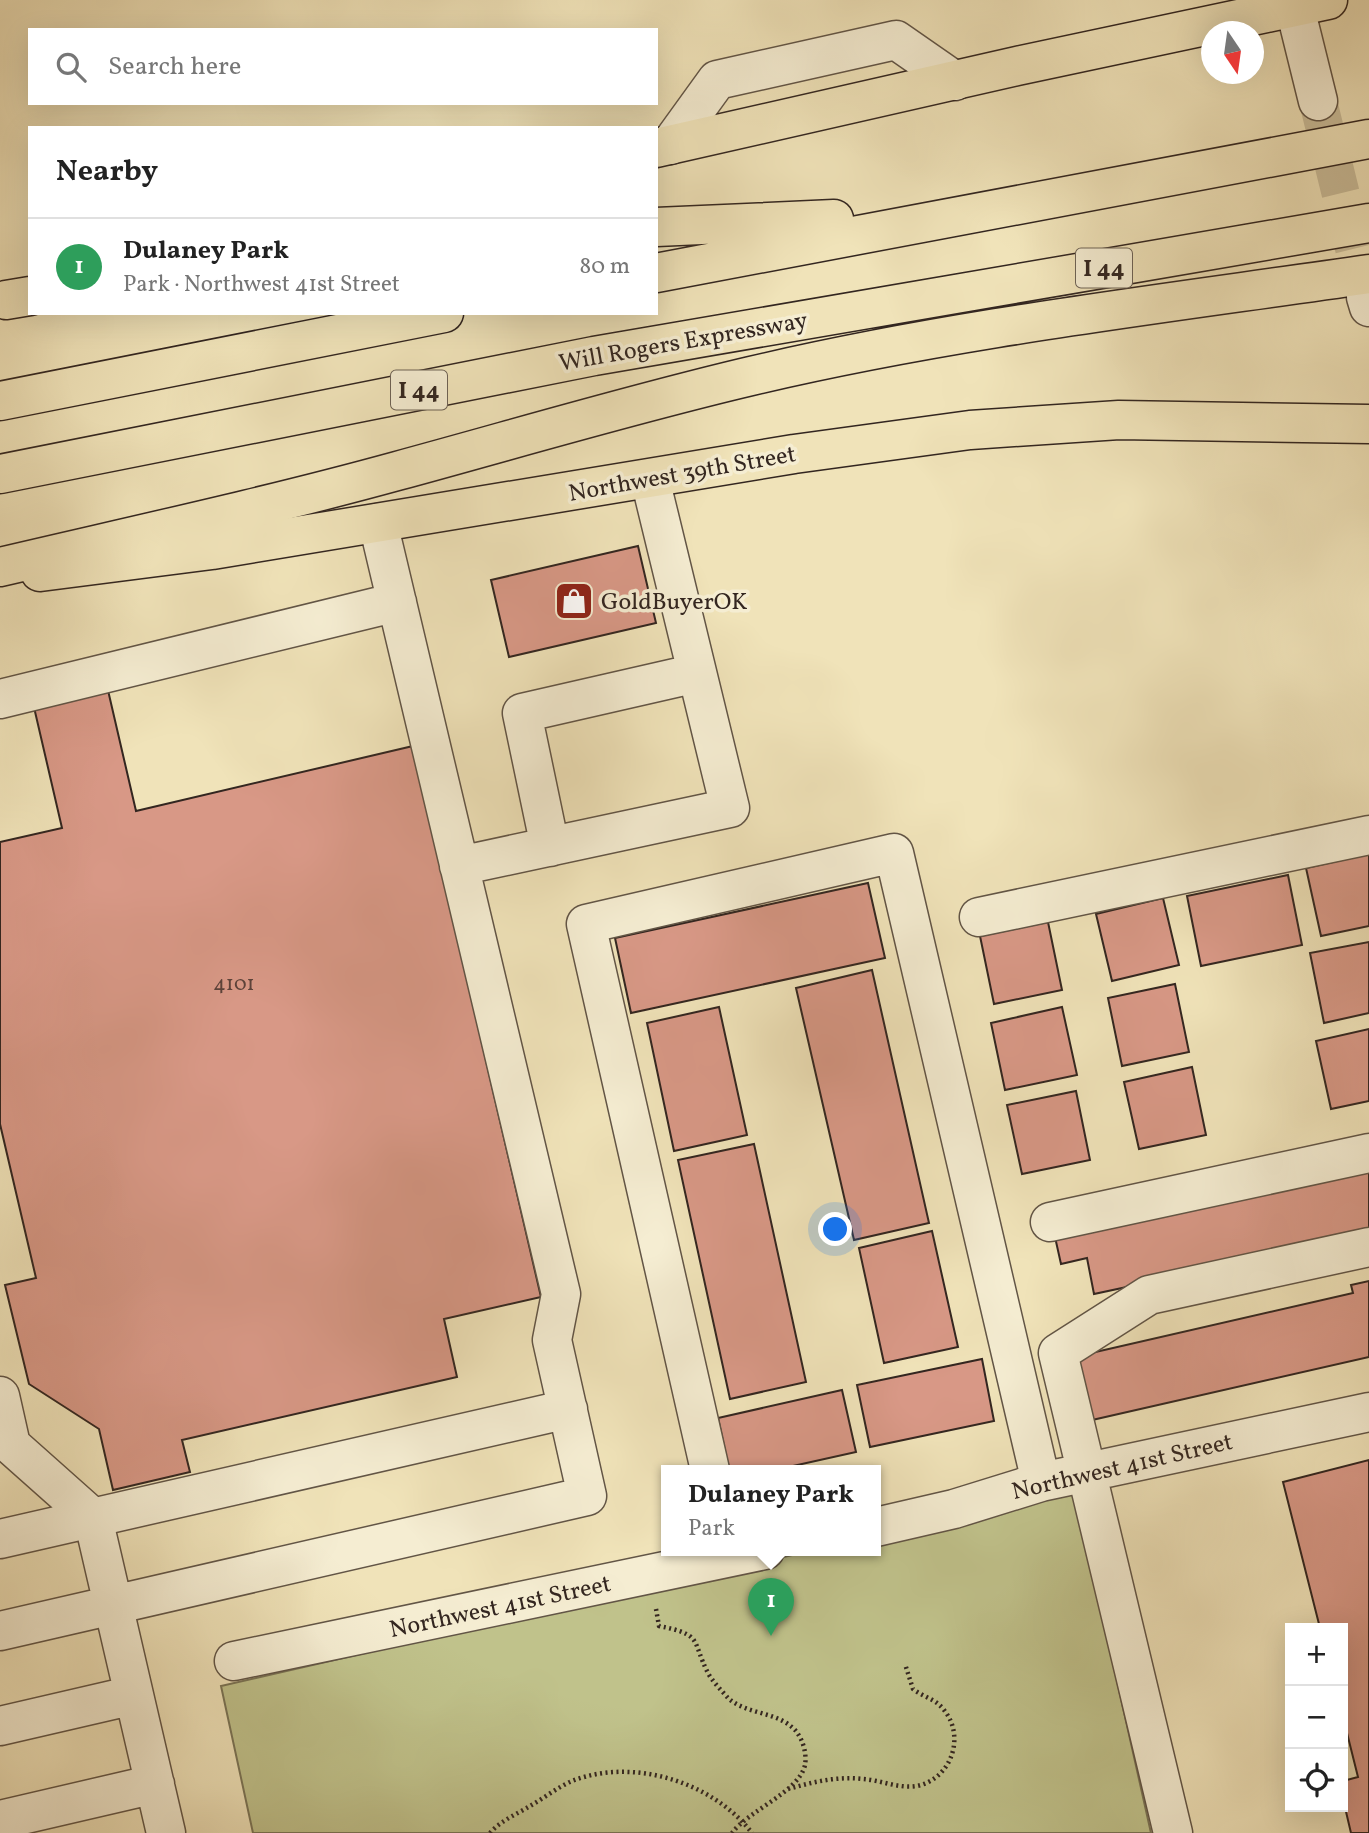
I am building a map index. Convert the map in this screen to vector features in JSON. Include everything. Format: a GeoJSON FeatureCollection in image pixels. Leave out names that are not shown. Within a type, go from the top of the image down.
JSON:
{"type":"FeatureCollection","features":[{"type":"Feature","properties":{"kind":"main road"},"geometry":{"type":"LineString","coordinates":[[663,146],[1305,3]]}},
{"type":"Feature","properties":{"kind":"main road"},"geometry":{"type":"LineString","coordinates":[[658,273],[1369,139]]}},
{"type":"Feature","properties":{"kind":"main road"},"geometry":{"type":"LineString","coordinates":[[658,227],[972,212]]}},
{"type":"Feature","properties":{"kind":"main road","name":"Will Rogers Expressway"},"geometry":{"type":"LineString","coordinates":[[0,474],[594,356],[1369,223]]}},
{"type":"Feature","properties":{"kind":"main road"},"geometry":{"type":"LineString","coordinates":[[0,567],[394,472],[604,413],[754,375],[1079,316],[1368,293]]}},
{"type":"Feature","properties":{"kind":"main road"},"geometry":{"type":"LineString","coordinates":[[0,401],[434,315]]}},
{"type":"Feature","properties":{"kind":"main road","name":"Northwest 39th Street"},"geometry":{"type":"LineString","coordinates":[[0,577],[212,550],[863,443],[1019,426],[1119,420],[1369,424]]}},
{"type":"Feature","properties":{"kind":"street"},"geometry":{"type":"LineString","coordinates":[[1305,3],[1318,101]]}},
{"type":"Feature","properties":{"kind":"street"},"geometry":{"type":"LineString","coordinates":[[663,146],[717,80],[729,77],[896,40],[955,81]]}},
{"type":"Feature","properties":{"kind":"street"},"geometry":{"type":"LineString","coordinates":[[459,866],[730,808],[650,479]]}},
{"type":"Feature","properties":{"kind":"street"},"geometry":{"type":"LineString","coordinates":[[0,1631],[587,1496],[552,1340],[561,1294],[378,523]]}},
{"type":"Feature","properties":{"kind":"street"},"geometry":{"type":"LineString","coordinates":[[0,699],[397,603]]}},
{"type":"Feature","properties":{"kind":"street"},"geometry":{"type":"LineString","coordinates":[[550,847],[522,713],[696,673]]}},
{"type":"Feature","properties":{"kind":"street"},"geometry":{"type":"LineString","coordinates":[[979,917],[1369,835]]}},
{"type":"Feature","properties":{"kind":"street"},"geometry":{"type":"LineString","coordinates":[[709,1465],[586,924],[894,853],[1041,1482]]}},
{"type":"Feature","properties":{"kind":"street"},"geometry":{"type":"LineString","coordinates":[[1051,1222],[1369,1153]]}},
{"type":"Feature","properties":{"kind":"street"},"geometry":{"type":"LineString","coordinates":[[1173,1833],[1058,1353],[1149,1295],[1369,1247]]}},
{"type":"Feature","properties":{"kind":"street"},"geometry":{"type":"LineString","coordinates":[[0,1396],[6,1447],[93,1518],[166,1833]]}},
{"type":"Feature","properties":{"kind":"street"},"geometry":{"type":"LineString","coordinates":[[0,1539],[568,1409]]}},
{"type":"Feature","properties":{"kind":"street","name":"Northwest 41st Street"},"geometry":{"type":"LineString","coordinates":[[881,1526],[954,1509],[1087,1471],[1369,1412]]}},
{"type":"Feature","properties":{"kind":"street","name":"Northwest 41st Street"},"geometry":{"type":"LineString","coordinates":[[234,1661],[728,1556]]}},
{"type":"Feature","properties":{"kind":"street"},"geometry":{"type":"LineString","coordinates":[[0,1726],[134,1695]]}},
{"type":"Feature","properties":{"kind":"street"},"geometry":{"type":"LineString","coordinates":[[0,1820],[155,1784]]}},
{"type":"Feature","properties":{"kind":"path"},"geometry":{"type":"LineString","coordinates":[[648,1575],[659,1626],[680,1630],[695,1640],[708,1674],[730,1699],[746,1709],[770,1715],[794,1730],[805,1748],[805,1767],[789,1789]]}},
{"type":"Feature","properties":{"kind":"path"},"geometry":{"type":"LineString","coordinates":[[732,1833],[742,1820],[789,1789],[831,1779],[864,1779],[916,1786],[939,1775],[953,1754],[955,1741],[949,1716],[934,1700],[913,1689],[905,1664]]}},
{"type":"Feature","properties":{"kind":"path"},"geometry":{"type":"LineString","coordinates":[[490,1833],[572,1781],[633,1772],[664,1777],[714,1799],[742,1820],[752,1833]]}},
{"type":"Feature","properties":{"kind":"green space"},"geometry":{"type":"Polygon","coordinates":[[[1075,1493],[1151,1833],[253,1833],[221,1686],[788,1556],[881,1556],[881,1536],[1075,1493]]]}},
{"type":"Feature","properties":{"kind":"building","name":"GoldBuyerOK"},"geometry":{"type":"Polygon","coordinates":[[[638,546],[656,623],[509,657],[491,580],[638,546]]]}},
{"type":"Feature","properties":{"kind":"building"},"geometry":{"type":"Polygon","coordinates":[[[107,686],[136,811],[413,746],[541,1297],[444,1319],[457,1377],[182,1440],[190,1472],[113,1490],[99,1429],[29,1384],[5,1285],[36,1278],[0,1124],[0,842],[62,828],[33,703],[107,686]]]}},
{"type":"Feature","properties":{"kind":"building"},"geometry":{"type":"Polygon","coordinates":[[[1369,854],[1369,926],[1321,936],[1306,868],[1369,854]]]}},
{"type":"Feature","properties":{"kind":"building"},"geometry":{"type":"Polygon","coordinates":[[[1288,875],[1302,945],[1201,966],[1187,896],[1288,875]]]}},
{"type":"Feature","properties":{"kind":"building"},"geometry":{"type":"Polygon","coordinates":[[[868,883],[885,958],[631,1013],[615,938],[868,883]]]}},
{"type":"Feature","properties":{"kind":"building"},"geometry":{"type":"Polygon","coordinates":[[[1163,898],[1179,965],[1112,981],[1096,914],[1163,898]]]}},
{"type":"Feature","properties":{"kind":"building"},"geometry":{"type":"Polygon","coordinates":[[[1048,922],[1062,990],[994,1004],[980,936],[1048,922]]]}},
{"type":"Feature","properties":{"kind":"building"},"geometry":{"type":"Polygon","coordinates":[[[1369,942],[1369,1013],[1324,1023],[1310,953],[1369,942]]]}},
{"type":"Feature","properties":{"kind":"building"},"geometry":{"type":"Polygon","coordinates":[[[872,970],[929,1223],[854,1240],[796,988],[872,970]]]}},
{"type":"Feature","properties":{"kind":"building"},"geometry":{"type":"Polygon","coordinates":[[[1175,984],[1189,1052],[1122,1066],[1108,998],[1175,984]]]}},
{"type":"Feature","properties":{"kind":"building"},"geometry":{"type":"Polygon","coordinates":[[[719,1007],[747,1135],[674,1151],[647,1023],[719,1007]]]}},
{"type":"Feature","properties":{"kind":"building"},"geometry":{"type":"Polygon","coordinates":[[[1062,1007],[1077,1075],[1005,1090],[991,1023],[1062,1007]]]}},
{"type":"Feature","properties":{"kind":"building"},"geometry":{"type":"Polygon","coordinates":[[[1369,1029],[1369,1101],[1331,1109],[1316,1041],[1369,1029]]]}},
{"type":"Feature","properties":{"kind":"building"},"geometry":{"type":"Polygon","coordinates":[[[1192,1067],[1206,1135],[1139,1149],[1124,1082],[1192,1067]]]}},
{"type":"Feature","properties":{"kind":"building"},"geometry":{"type":"Polygon","coordinates":[[[1076,1091],[1090,1160],[1022,1174],[1007,1105],[1076,1091]]]}},
{"type":"Feature","properties":{"kind":"building"},"geometry":{"type":"Polygon","coordinates":[[[754,1144],[806,1382],[730,1399],[678,1160],[754,1144]]]}},
{"type":"Feature","properties":{"kind":"building"},"geometry":{"type":"Polygon","coordinates":[[[1369,1166],[1369,1235],[1094,1294],[1087,1258],[1061,1264],[1055,1237],[1369,1166]]]}},
{"type":"Feature","properties":{"kind":"building"},"geometry":{"type":"Polygon","coordinates":[[[932,1231],[958,1347],[884,1363],[859,1248],[932,1231]]]}},
{"type":"Feature","properties":{"kind":"building"},"geometry":{"type":"Polygon","coordinates":[[[1369,1281],[1369,1357],[1079,1423],[1065,1359],[1353,1293],[1351,1285],[1369,1281]]]}},
{"type":"Feature","properties":{"kind":"building"},"geometry":{"type":"Polygon","coordinates":[[[982,1359],[994,1421],[870,1447],[857,1385],[982,1359]]]}},
{"type":"Feature","properties":{"kind":"building"},"geometry":{"type":"Polygon","coordinates":[[[842,1390],[856,1452],[798,1465],[728,1465],[718,1418],[842,1390]]]}},
{"type":"Feature","properties":{"kind":"building"},"geometry":{"type":"Polygon","coordinates":[[[1369,1460],[1369,1833],[1351,1833],[1346,1812],[1348,1780],[1358,1777],[1348,1737],[1348,1623],[1319,1623],[1283,1482],[1369,1460]]]}},
{"type":"Feature","properties":{"kind":"tunnel"},"geometry":{"type":"LineString","coordinates":[[1318,101],[1366,297]]}},
{"type":"Feature","properties":{"kind":"place","name":"GoldBuyerOK"},"geometry":{"type":"Point","coordinates":[574,601]}},
{"type":"Feature","properties":{"kind":"place","name":"Dulaney Park"},"geometry":{"type":"Point","coordinates":[771,1636]}}]}
